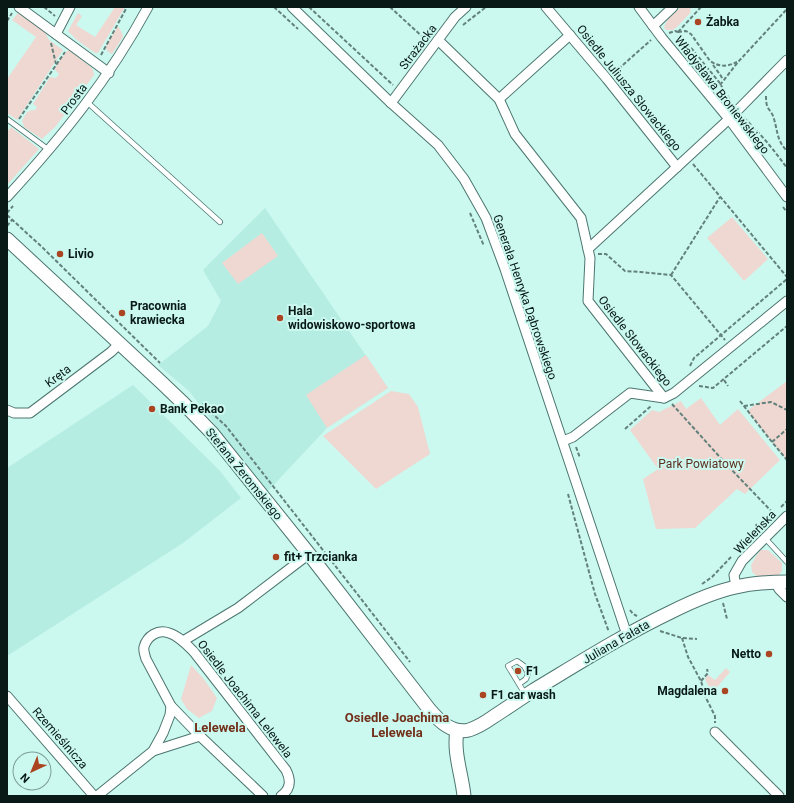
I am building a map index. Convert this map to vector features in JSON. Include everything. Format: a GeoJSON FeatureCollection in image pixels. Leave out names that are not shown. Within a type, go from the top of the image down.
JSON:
{"type":"FeatureCollection","features":[{"type":"Feature","properties":{"kind":"main road","name":"Stefana Żeromskiego"},"geometry":{"type":"LineString","coordinates":[[7,239],[161,382],[212,433],[309,554],[437,719],[457,731]]}},
{"type":"Feature","properties":{"kind":"main road","name":"Juliana Fałata"},"geometry":{"type":"LineString","coordinates":[[457,731],[470,730],[482,724],[526,695],[627,635],[693,602],[736,587],[781,582]]}},
{"type":"Feature","properties":{"kind":"main road"},"geometry":{"type":"LineString","coordinates":[[457,731],[457,756],[464,796]]}},
{"type":"Feature","properties":{"kind":"street"},"geometry":{"type":"LineString","coordinates":[[19,7],[105,70]]}},
{"type":"Feature","properties":{"kind":"street"},"geometry":{"type":"LineString","coordinates":[[56,34],[70,7]]}},
{"type":"Feature","properties":{"kind":"street","name":"Prosta"},"geometry":{"type":"LineString","coordinates":[[7,197],[49,150],[88,102],[105,70],[148,7]]}},
{"type":"Feature","properties":{"kind":"street","name":"Generała Henryka Dąbrowskiego"},"geometry":{"type":"LineString","coordinates":[[292,7],[391,103],[438,145],[464,179],[486,218],[505,269],[627,635]]}},
{"type":"Feature","properties":{"kind":"street","name":"Strażacka"},"geometry":{"type":"LineString","coordinates":[[391,103],[455,17],[466,7]]}},
{"type":"Feature","properties":{"kind":"street","name":"Osiedle Juliusza Słowackiego"},"geometry":{"type":"LineString","coordinates":[[546,7],[607,79],[677,166]]}},
{"type":"Feature","properties":{"kind":"street","name":"Władysława Broniewskiego"},"geometry":{"type":"LineString","coordinates":[[639,7],[653,26],[657,38],[729,119],[787,197]]}},
{"type":"Feature","properties":{"kind":"street"},"geometry":{"type":"LineString","coordinates":[[653,26],[673,7]]}},
{"type":"Feature","properties":{"kind":"street"},"geometry":{"type":"LineString","coordinates":[[499,99],[570,35]]}},
{"type":"Feature","properties":{"kind":"street","name":"Osiedle Słowackiego"},"geometry":{"type":"LineString","coordinates":[[438,40],[499,99],[515,134],[581,218],[590,258],[588,301],[661,397]]}},
{"type":"Feature","properties":{"kind":"street"},"geometry":{"type":"LineString","coordinates":[[588,251],[677,166],[729,119],[787,60]]}},
{"type":"Feature","properties":{"kind":"street"},"geometry":{"type":"LineString","coordinates":[[563,441],[573,437],[630,393],[661,397],[674,393],[787,301]]}},
{"type":"Feature","properties":{"kind":"street","name":"Kręta"},"geometry":{"type":"LineString","coordinates":[[7,410],[14,413],[30,413],[111,352],[119,344]]}},
{"type":"Feature","properties":{"kind":"street","name":"Wieleńska"},"geometry":{"type":"LineString","coordinates":[[736,587],[734,575],[742,561],[784,519]]}},
{"type":"Feature","properties":{"kind":"street"},"geometry":{"type":"LineString","coordinates":[[183,641],[238,608],[309,554]]}},
{"type":"Feature","properties":{"kind":"street"},"geometry":{"type":"LineString","coordinates":[[781,582],[780,589],[787,597]]}},
{"type":"Feature","properties":{"kind":"street","name":"Osiedle Joachima Lelewela"},"geometry":{"type":"LineString","coordinates":[[263,796],[171,706],[146,659],[144,652],[144,647],[149,638],[157,632],[168,632],[183,641],[194,652],[286,770],[290,782],[287,791],[281,796]]}},
{"type":"Feature","properties":{"kind":"street","name":"Rzemieślnicza"},"geometry":{"type":"LineString","coordinates":[[7,696],[94,796]]}},
{"type":"Feature","properties":{"kind":"street"},"geometry":{"type":"LineString","coordinates":[[98,796],[152,751],[163,733],[170,715],[171,706]]}},
{"type":"Feature","properties":{"kind":"street"},"geometry":{"type":"LineString","coordinates":[[715,732],[779,796]]}},
{"type":"Feature","properties":{"kind":"street"},"geometry":{"type":"LineString","coordinates":[[152,751],[200,736]]}},
{"type":"Feature","properties":{"kind":"lane"},"geometry":{"type":"LineString","coordinates":[[88,102],[220,222]]}},
{"type":"Feature","properties":{"kind":"lane"},"geometry":{"type":"LineString","coordinates":[[7,119],[49,150]]}},
{"type":"Feature","properties":{"kind":"lane"},"geometry":{"type":"LineString","coordinates":[[765,538],[787,562]]}},
{"type":"Feature","properties":{"kind":"lane"},"geometry":{"type":"LineString","coordinates":[[519,684],[526,679],[528,673],[524,666],[517,661],[508,666],[519,684],[526,695]]}},
{"type":"Feature","properties":{"kind":"path"},"geometry":{"type":"LineString","coordinates":[[44,7],[62,21]]}},
{"type":"Feature","properties":{"kind":"path"},"geometry":{"type":"LineString","coordinates":[[105,70],[101,54],[127,7]]}},
{"type":"Feature","properties":{"kind":"path"},"geometry":{"type":"LineString","coordinates":[[274,7],[302,32]]}},
{"type":"Feature","properties":{"kind":"path"},"geometry":{"type":"LineString","coordinates":[[309,7],[400,91]]}},
{"type":"Feature","properties":{"kind":"path"},"geometry":{"type":"LineString","coordinates":[[390,7],[428,43]]}},
{"type":"Feature","properties":{"kind":"path"},"geometry":{"type":"LineString","coordinates":[[459,28],[486,7]]}},
{"type":"Feature","properties":{"kind":"path"},"geometry":{"type":"LineString","coordinates":[[678,32],[701,7]]}},
{"type":"Feature","properties":{"kind":"path"},"geometry":{"type":"LineString","coordinates":[[720,84],[738,62],[787,9]]}},
{"type":"Feature","properties":{"kind":"path"},"geometry":{"type":"LineString","coordinates":[[607,79],[657,38],[675,31],[686,31],[691,34],[722,76],[723,80]]}},
{"type":"Feature","properties":{"kind":"path"},"geometry":{"type":"LineString","coordinates":[[678,32],[720,84],[737,111],[758,130],[787,168]]}},
{"type":"Feature","properties":{"kind":"path"},"geometry":{"type":"LineString","coordinates":[[51,43],[56,65]]}},
{"type":"Feature","properties":{"kind":"path"},"geometry":{"type":"LineString","coordinates":[[15,125],[68,47]]}},
{"type":"Feature","properties":{"kind":"path"},"geometry":{"type":"LineString","coordinates":[[710,60],[715,64],[723,66],[732,65],[738,62]]}},
{"type":"Feature","properties":{"kind":"path"},"geometry":{"type":"LineString","coordinates":[[766,95],[766,102],[772,113],[780,142],[787,151]]}},
{"type":"Feature","properties":{"kind":"path"},"geometry":{"type":"LineString","coordinates":[[687,157],[787,278],[694,358],[689,368]]}},
{"type":"Feature","properties":{"kind":"path"},"geometry":{"type":"LineString","coordinates":[[671,275],[720,197]]}},
{"type":"Feature","properties":{"kind":"path"},"geometry":{"type":"LineString","coordinates":[[470,213],[485,247]]}},
{"type":"Feature","properties":{"kind":"path"},"geometry":{"type":"LineString","coordinates":[[7,215],[42,247],[161,364]]}},
{"type":"Feature","properties":{"kind":"path"},"geometry":{"type":"LineString","coordinates":[[7,226],[12,220]]}},
{"type":"Feature","properties":{"kind":"path"},"geometry":{"type":"LineString","coordinates":[[588,251],[606,254],[625,271],[671,275],[731,347]]}},
{"type":"Feature","properties":{"kind":"path"},"geometry":{"type":"LineString","coordinates":[[686,384],[713,388],[787,326]]}},
{"type":"Feature","properties":{"kind":"path"},"geometry":{"type":"LineString","coordinates":[[724,380],[728,386]]}},
{"type":"Feature","properties":{"kind":"path"},"geometry":{"type":"LineString","coordinates":[[625,429],[661,397],[673,405],[774,514],[784,519]]}},
{"type":"Feature","properties":{"kind":"path"},"geometry":{"type":"LineString","coordinates":[[199,401],[226,426],[362,599],[410,663]]}},
{"type":"Feature","properties":{"kind":"path"},"geometry":{"type":"LineString","coordinates":[[740,401],[787,460]]}},
{"type":"Feature","properties":{"kind":"path"},"geometry":{"type":"LineString","coordinates":[[744,406],[771,402],[787,410]]}},
{"type":"Feature","properties":{"kind":"path"},"geometry":{"type":"LineString","coordinates":[[772,442],[787,429]]}},
{"type":"Feature","properties":{"kind":"path"},"geometry":{"type":"LineString","coordinates":[[573,437],[580,459]]}},
{"type":"Feature","properties":{"kind":"path"},"geometry":{"type":"LineString","coordinates":[[568,493],[595,594],[609,634]]}},
{"type":"Feature","properties":{"kind":"path"},"geometry":{"type":"LineString","coordinates":[[774,514],[787,501]]}},
{"type":"Feature","properties":{"kind":"path"},"geometry":{"type":"LineString","coordinates":[[699,585],[712,577],[732,556]]}},
{"type":"Feature","properties":{"kind":"path"},"geometry":{"type":"LineString","coordinates":[[723,602],[727,619]]}},
{"type":"Feature","properties":{"kind":"path"},"geometry":{"type":"LineString","coordinates":[[629,609],[637,616]]}},
{"type":"Feature","properties":{"kind":"path"},"geometry":{"type":"LineString","coordinates":[[658,628],[660,632],[682,638],[697,639]]}},
{"type":"Feature","properties":{"kind":"path"},"geometry":{"type":"LineString","coordinates":[[682,638],[688,657],[701,681],[706,698],[715,716],[715,732]]}},
{"type":"Feature","properties":{"kind":"path"},"geometry":{"type":"LineString","coordinates":[[701,681],[708,673],[707,669]]}},
{"type":"Feature","properties":{"kind":"shaded area"},"geometry":{"type":"Polygon","coordinates":[[[265,208],[388,388],[327,428],[267,492],[189,391],[158,365],[208,326],[221,301],[203,270],[265,208]]]}},
{"type":"Feature","properties":{"kind":"shaded area"},"geometry":{"type":"Polygon","coordinates":[[[133,385],[220,471],[241,498],[183,543],[7,656],[7,468],[133,385]]]}},
{"type":"Feature","properties":{"kind":"green space"},"geometry":{"type":"Polygon","coordinates":[[[115,7],[125,7],[98,53],[95,53],[77,40],[68,31],[78,13],[82,16],[76,25],[95,37],[115,7]]]}},
{"type":"Feature","properties":{"kind":"green space"},"geometry":{"type":"Polygon","coordinates":[[[681,7],[692,7],[690,10],[691,12],[673,30],[666,30],[664,27],[668,19],[681,7]]]}},
{"type":"Feature","properties":{"kind":"green space"},"geometry":{"type":"Polygon","coordinates":[[[18,13],[23,15],[45,32],[49,40],[63,50],[17,120],[7,113],[7,79],[36,37],[12,20],[18,13]]]}},
{"type":"Feature","properties":{"kind":"green space"},"geometry":{"type":"Polygon","coordinates":[[[118,26],[123,37],[112,54],[107,51],[106,46],[118,26]]]}},
{"type":"Feature","properties":{"kind":"green space"},"geometry":{"type":"Polygon","coordinates":[[[69,50],[92,68],[94,75],[55,127],[42,139],[24,127],[22,121],[30,110],[35,110],[37,107],[33,104],[50,77],[56,78],[59,74],[54,69],[69,50]]]}},
{"type":"Feature","properties":{"kind":"green space"},"geometry":{"type":"Polygon","coordinates":[[[11,127],[39,149],[7,185],[7,132],[11,127]]]}},
{"type":"Feature","properties":{"kind":"green space"},"geometry":{"type":"Polygon","coordinates":[[[732,217],[768,259],[744,281],[707,238],[732,217]]]}},
{"type":"Feature","properties":{"kind":"green space"},"geometry":{"type":"Polygon","coordinates":[[[262,233],[278,256],[238,284],[222,263],[262,233]]]}},
{"type":"Feature","properties":{"kind":"green space"},"geometry":{"type":"Polygon","coordinates":[[[366,355],[388,388],[327,428],[306,395],[366,355]]]}},
{"type":"Feature","properties":{"kind":"green space"},"geometry":{"type":"Polygon","coordinates":[[[787,381],[787,460],[747,411],[787,381]]]}},
{"type":"Feature","properties":{"kind":"green space"},"geometry":{"type":"Polygon","coordinates":[[[391,391],[409,394],[418,407],[430,454],[376,489],[323,436],[391,391]]]}},
{"type":"Feature","properties":{"kind":"green space","name":"Park Powiatowy"},"geometry":{"type":"Polygon","coordinates":[[[701,398],[720,425],[738,409],[780,460],[745,494],[737,489],[695,528],[656,529],[643,479],[658,469],[630,430],[652,410],[659,412],[681,401],[686,409],[701,398]]]}},
{"type":"Feature","properties":{"kind":"green space"},"geometry":{"type":"Polygon","coordinates":[[[761,550],[768,550],[782,563],[782,571],[779,575],[758,577],[752,572],[751,565],[761,550]]]}},
{"type":"Feature","properties":{"kind":"green space"},"geometry":{"type":"Polygon","coordinates":[[[191,665],[203,678],[217,698],[212,711],[199,718],[187,709],[181,699],[191,665]]]}},
{"type":"Feature","properties":{"kind":"green space"},"geometry":{"type":"Polygon","coordinates":[[[726,668],[730,672],[712,693],[705,679],[708,675],[715,680],[726,668]]]}},
{"type":"Feature","properties":{"kind":"place","name":"Żabka"},"geometry":{"type":"Point","coordinates":[698,22]}},
{"type":"Feature","properties":{"kind":"place","name":"Livio"},"geometry":{"type":"Point","coordinates":[60,254]}},
{"type":"Feature","properties":{"kind":"place","name":"Pracownia krawiecka"},"geometry":{"type":"Point","coordinates":[122,313]}},
{"type":"Feature","properties":{"kind":"place","name":"Hala widowiskowo-sportowa"},"geometry":{"type":"Point","coordinates":[280,318]}},
{"type":"Feature","properties":{"kind":"place","name":"Bank Pekao"},"geometry":{"type":"Point","coordinates":[152,409]}},
{"type":"Feature","properties":{"kind":"place","name":"fit+ Trzcianka"},"geometry":{"type":"Point","coordinates":[276,557]}},
{"type":"Feature","properties":{"kind":"place","name":"Netto"},"geometry":{"type":"Point","coordinates":[769,654]}},
{"type":"Feature","properties":{"kind":"place","name":"F1"},"geometry":{"type":"Point","coordinates":[518,671]}},
{"type":"Feature","properties":{"kind":"place","name":"Magdalena"},"geometry":{"type":"Point","coordinates":[725,691]}},
{"type":"Feature","properties":{"kind":"place","name":"F1 car wash"},"geometry":{"type":"Point","coordinates":[483,695]}},
{"type":"Feature","properties":{"kind":"district","name":"Osiedle Joachima Lelewela"},"geometry":{"type":"Point","coordinates":[397,724]}},
{"type":"Feature","properties":{"kind":"district","name":"Lelewela"},"geometry":{"type":"Point","coordinates":[220,727]}}]}
